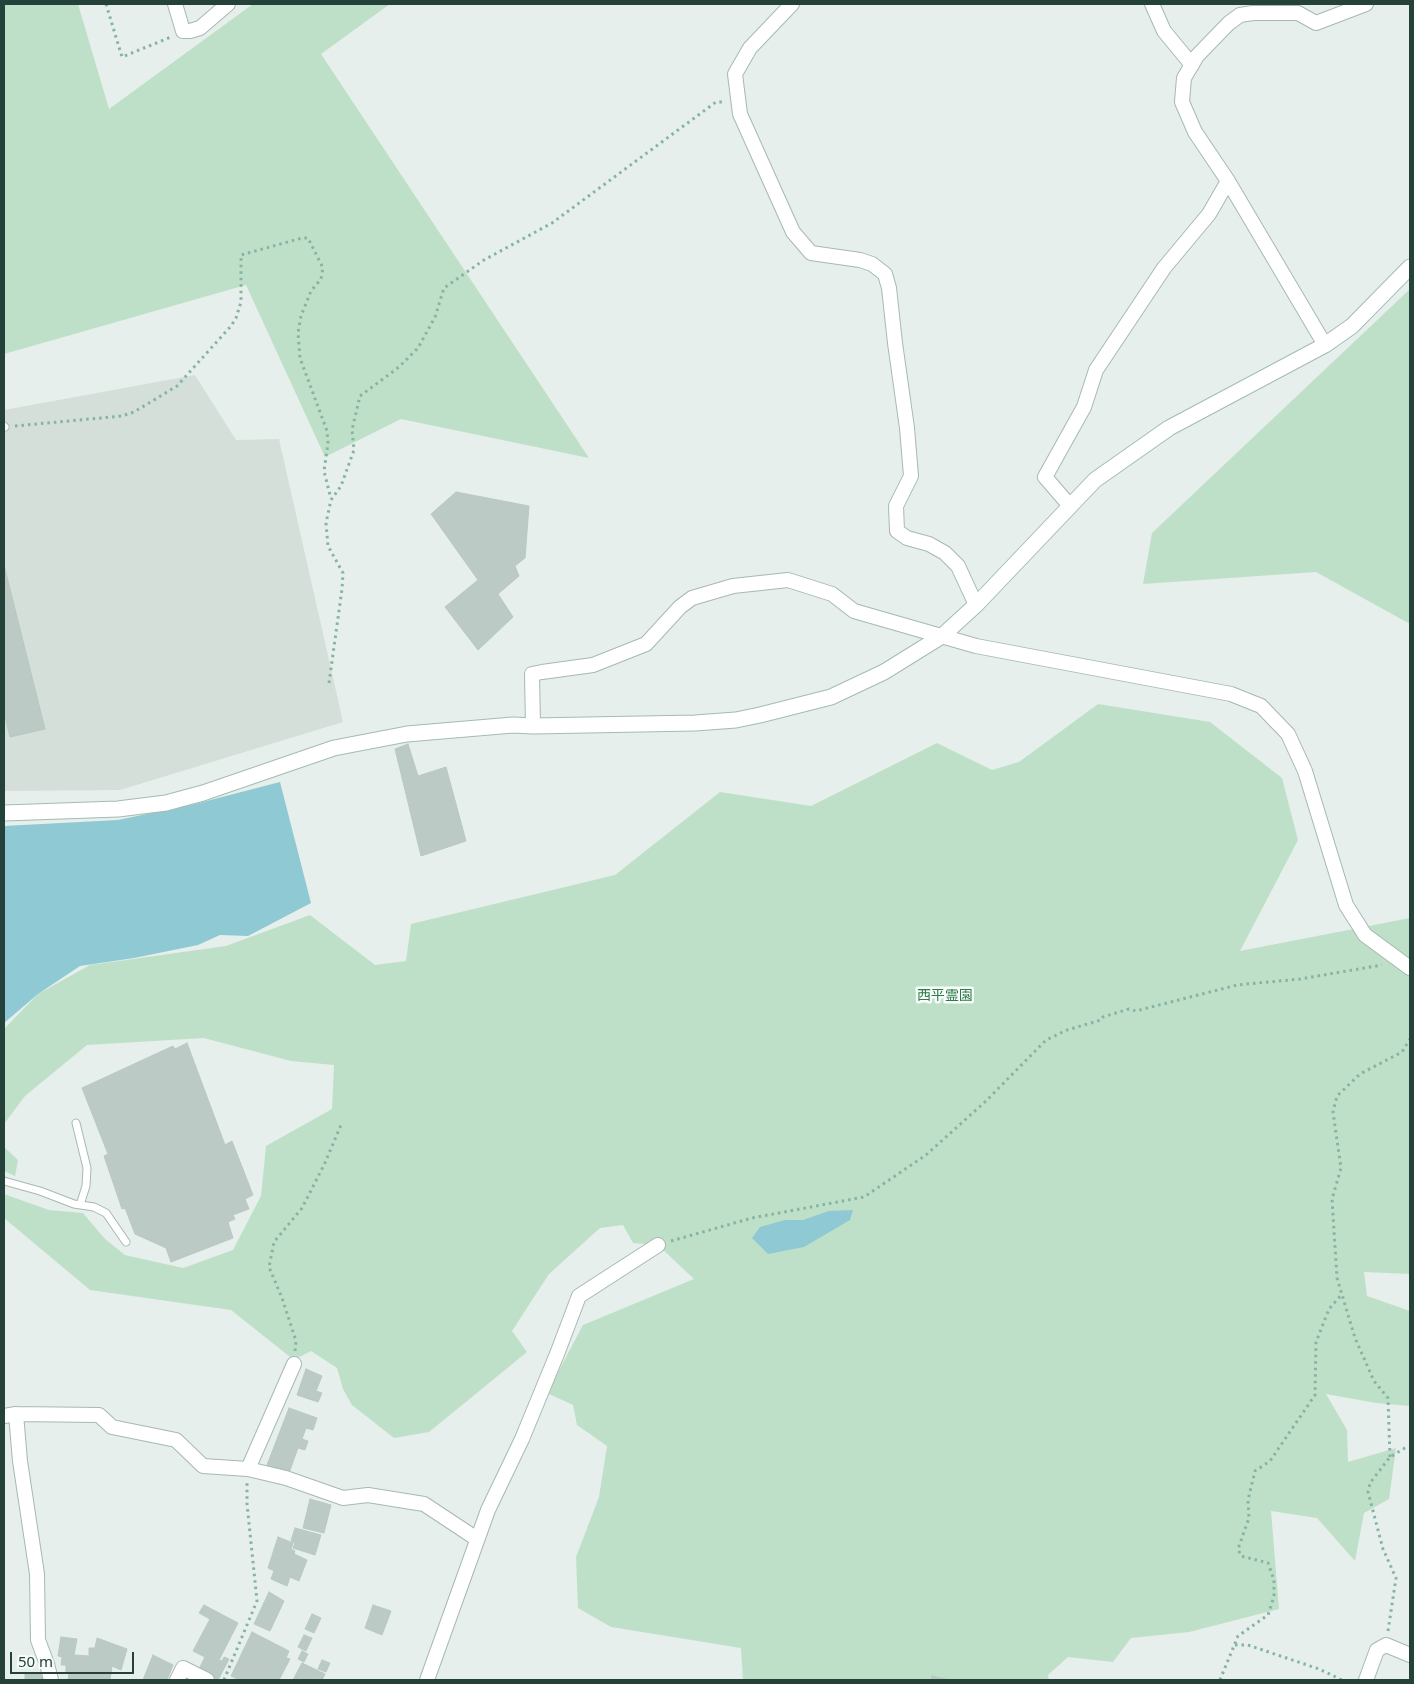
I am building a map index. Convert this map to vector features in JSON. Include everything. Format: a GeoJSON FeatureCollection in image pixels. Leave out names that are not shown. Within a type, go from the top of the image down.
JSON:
{"type":"FeatureCollection","features":[{"type":"Feature","properties":{"kind":"street"},"geometry":{"type":"LineString","coordinates":[[175,4],[184,31],[200,28],[228,4]]}},
{"type":"Feature","properties":{"kind":"street"},"geometry":{"type":"LineString","coordinates":[[792,4],[750,48],[735,74],[740,114],[793,232],[811,253],[860,260],[872,264],[885,274],[889,288],[907,428],[911,476],[896,506],[897,531],[906,538],[929,544],[945,553],[958,566],[976,605]]}},
{"type":"Feature","properties":{"kind":"street"},"geometry":{"type":"LineString","coordinates":[[1152,4],[1164,31],[1192,65]]}},
{"type":"Feature","properties":{"kind":"street"},"geometry":{"type":"LineString","coordinates":[[1325,344],[1228,181],[1195,132],[1182,102],[1184,78],[1197,56],[1228,23],[1240,15],[1253,13],[1298,13],[1316,23],[1366,4]]}},
{"type":"Feature","properties":{"kind":"street"},"geometry":{"type":"LineString","coordinates":[[1070,506],[1045,478],[1084,407],[1096,370],[1164,268],[1209,214],[1228,181]]}},
{"type":"Feature","properties":{"kind":"street"},"geometry":{"type":"LineString","coordinates":[[4,813],[118,809],[166,803],[203,793],[334,748],[407,734],[514,725],[695,723],[736,720],[831,697],[884,672],[942,636],[976,605],[1095,480],[1169,428],[1325,344],[1352,326],[1410,267]]}},
{"type":"Feature","properties":{"kind":"street"},"geometry":{"type":"LineString","coordinates":[[533,726],[532,674],[593,665],[646,644],[680,607],[692,598],[733,586],[788,580],[832,594],[854,611],[976,646],[1232,694],[1261,706],[1288,734],[1305,771],[1346,905],[1364,935],[1405,965]]}},
{"type":"Feature","properties":{"kind":"street"},"geometry":{"type":"LineString","coordinates":[[427,1680],[488,1510],[522,1439],[579,1296],[658,1245]]}},
{"type":"Feature","properties":{"kind":"street"},"geometry":{"type":"LineString","coordinates":[[248,1469],[294,1364]]}},
{"type":"Feature","properties":{"kind":"street"},"geometry":{"type":"LineString","coordinates":[[51,1680],[38,1640],[37,1574],[20,1461],[10,1415],[99,1415],[112,1427],[176,1440],[203,1466],[248,1469],[286,1478],[343,1498],[368,1495],[424,1504],[478,1539]]}},
{"type":"Feature","properties":{"kind":"street"},"geometry":{"type":"LineString","coordinates":[[1366,1680],[1377,1650],[1386,1645],[1410,1655]]}},
{"type":"Feature","properties":{"kind":"street"},"geometry":{"type":"LineString","coordinates":[[177,1680],[184,1668],[206,1680]]}},
{"type":"Feature","properties":{"kind":"lane"},"geometry":{"type":"LineString","coordinates":[[76,1122],[87,1168],[86,1186],[80,1204]]}},
{"type":"Feature","properties":{"kind":"lane"},"geometry":{"type":"LineString","coordinates":[[4,1181],[80,1204],[94,1206],[106,1213],[126,1242]]}},
{"type":"Feature","properties":{"kind":"path"},"geometry":{"type":"LineString","coordinates":[[106,4],[122,58],[184,31]]}},
{"type":"Feature","properties":{"kind":"path"},"geometry":{"type":"LineString","coordinates":[[331,500],[342,486],[354,450],[352,430],[360,396],[399,367],[418,348],[436,317],[444,288],[484,260],[552,223],[716,102],[738,101]]}},
{"type":"Feature","properties":{"kind":"path"},"geometry":{"type":"LineString","coordinates":[[4,426],[122,416],[134,412],[177,386],[236,318],[241,302],[241,255],[308,238],[323,268],[321,279],[311,291],[301,316],[298,341],[300,358],[327,431],[328,443],[324,471],[331,500],[326,523],[328,546],[343,573],[329,683]]}},
{"type":"Feature","properties":{"kind":"path"},"geometry":{"type":"LineString","coordinates":[[658,1245],[752,1218],[864,1197],[926,1155],[986,1101],[1046,1040],[1067,1030],[1130,1009],[1136,1011],[1237,985],[1405,965]]}},
{"type":"Feature","properties":{"kind":"path"},"geometry":{"type":"LineString","coordinates":[[1390,1457],[1388,1398],[1374,1380],[1355,1338],[1337,1278],[1332,1199],[1341,1168],[1333,1112],[1337,1096],[1360,1074],[1402,1052],[1410,1039]]}},
{"type":"Feature","properties":{"kind":"path"},"geometry":{"type":"LineString","coordinates":[[294,1364],[296,1342],[282,1298],[268,1266],[274,1242],[302,1208],[324,1165],[341,1125]]}},
{"type":"Feature","properties":{"kind":"path"},"geometry":{"type":"LineString","coordinates":[[1220,1680],[1238,1636],[1268,1615],[1274,1596],[1274,1580],[1268,1563],[1241,1556],[1238,1549],[1249,1518],[1248,1500],[1255,1470],[1270,1461],[1315,1395],[1316,1342],[1329,1309],[1342,1294]]}},
{"type":"Feature","properties":{"kind":"path"},"geometry":{"type":"LineString","coordinates":[[1386,1645],[1396,1578],[1383,1549],[1368,1492],[1370,1482],[1390,1457],[1410,1447]]}},
{"type":"Feature","properties":{"kind":"path"},"geometry":{"type":"LineString","coordinates":[[224,1680],[258,1601],[247,1504],[248,1469]]}},
{"type":"Feature","properties":{"kind":"path"},"geometry":{"type":"LineString","coordinates":[[1235,1646],[1248,1645],[1319,1669],[1342,1680]]}},
{"type":"Feature","properties":{"kind":"shaded area"},"geometry":{"type":"Polygon","coordinates":[[[195,375],[236,440],[279,439],[343,722],[120,790],[4,791],[4,410],[195,375]]]}},
{"type":"Feature","properties":{"kind":"green space"},"geometry":{"type":"Polygon","coordinates":[[[4,4],[78,4],[109,109],[253,4],[390,4],[321,54],[589,458],[401,419],[325,457],[246,285],[4,354],[4,4]]]}},
{"type":"Feature","properties":{"kind":"green space"},"geometry":{"type":"Polygon","coordinates":[[[1410,289],[1410,624],[1316,572],[1143,584],[1152,533],[1410,289]]]}},
{"type":"Feature","properties":{"kind":"green space","name":"西平霊園"},"geometry":{"type":"Polygon","coordinates":[[[1098,704],[1210,722],[1282,778],[1298,840],[1240,951],[1410,918],[1410,1274],[1364,1272],[1367,1296],[1410,1311],[1410,1406],[1376,1403],[1326,1394],[1347,1430],[1348,1462],[1396,1448],[1389,1499],[1364,1513],[1355,1561],[1317,1518],[1271,1511],[1279,1609],[1189,1632],[1131,1638],[1113,1662],[1068,1657],[1048,1675],[1049,1680],[743,1680],[741,1648],[611,1627],[578,1608],[576,1557],[599,1497],[607,1446],[577,1425],[573,1405],[547,1393],[583,1325],[694,1279],[658,1245],[633,1243],[623,1225],[600,1228],[549,1274],[512,1331],[527,1352],[429,1432],[394,1438],[352,1405],[343,1389],[337,1368],[311,1351],[294,1360],[231,1310],[90,1290],[4,1218],[4,1194],[49,1210],[83,1213],[105,1239],[125,1255],[183,1268],[233,1250],[261,1196],[266,1146],[332,1109],[334,1065],[291,1061],[204,1038],[87,1045],[25,1096],[4,1124],[4,1029],[38,994],[90,965],[226,946],[310,915],[375,965],[406,961],[411,924],[615,875],[720,792],[811,806],[937,743],[992,770],[1019,762],[1098,704]]]}},
{"type":"Feature","properties":{"kind":"green space"},"geometry":{"type":"Polygon","coordinates":[[[4,1147],[18,1160],[15,1176],[4,1171],[4,1147]]]}},
{"type":"Feature","properties":{"kind":"water"},"geometry":{"type":"Polygon","coordinates":[[[280,782],[311,903],[248,936],[220,935],[198,945],[134,958],[80,966],[38,994],[4,1023],[4,826],[118,820],[195,804],[280,782]]]}},
{"type":"Feature","properties":{"kind":"water"},"geometry":{"type":"Polygon","coordinates":[[[853,1210],[850,1220],[804,1247],[768,1254],[752,1238],[760,1227],[785,1220],[803,1220],[829,1211],[853,1210]]]}},
{"type":"Feature","properties":{"kind":"building"},"geometry":{"type":"Polygon","coordinates":[[[456,492],[529,506],[525,558],[515,566],[519,576],[498,594],[513,617],[478,650],[445,607],[478,580],[431,514],[456,492]]]}},
{"type":"Feature","properties":{"kind":"building"},"geometry":{"type":"Polygon","coordinates":[[[4,565],[45,729],[10,737],[4,712],[4,565]]]}},
{"type":"Feature","properties":{"kind":"building"},"geometry":{"type":"Polygon","coordinates":[[[408,744],[418,776],[446,767],[466,841],[421,856],[395,749],[408,744]]]}},
{"type":"Feature","properties":{"kind":"building"},"geometry":{"type":"Polygon","coordinates":[[[187,1043],[225,1145],[232,1141],[253,1195],[245,1199],[249,1209],[233,1215],[235,1219],[228,1222],[233,1238],[171,1262],[166,1248],[135,1234],[125,1208],[122,1209],[104,1156],[108,1154],[82,1088],[173,1046],[175,1049],[187,1043]]]}},
{"type":"Feature","properties":{"kind":"building"},"geometry":{"type":"Polygon","coordinates":[[[306,1369],[322,1376],[316,1391],[322,1393],[318,1402],[297,1395],[306,1369]]]}},
{"type":"Feature","properties":{"kind":"building"},"geometry":{"type":"Polygon","coordinates":[[[289,1408],[317,1418],[313,1430],[306,1428],[302,1439],[308,1441],[305,1450],[298,1448],[289,1473],[267,1465],[289,1408]]]}},
{"type":"Feature","properties":{"kind":"building"},"geometry":{"type":"Polygon","coordinates":[[[310,1499],[331,1505],[324,1533],[303,1528],[310,1499]]]}},
{"type":"Feature","properties":{"kind":"building"},"geometry":{"type":"Polygon","coordinates":[[[295,1528],[321,1535],[315,1555],[293,1548],[295,1543],[291,1541],[295,1528]]]}},
{"type":"Feature","properties":{"kind":"building"},"geometry":{"type":"Polygon","coordinates":[[[278,1537],[293,1543],[291,1549],[295,1551],[294,1554],[307,1560],[299,1581],[290,1577],[287,1586],[271,1579],[274,1571],[268,1568],[278,1537]]]}},
{"type":"Feature","properties":{"kind":"building"},"geometry":{"type":"Polygon","coordinates":[[[269,1592],[284,1601],[270,1631],[254,1624],[269,1592]]]}},
{"type":"Feature","properties":{"kind":"building"},"geometry":{"type":"Polygon","coordinates":[[[204,1605],[238,1623],[219,1660],[222,1661],[224,1657],[229,1659],[218,1680],[198,1671],[205,1657],[193,1651],[210,1619],[199,1613],[204,1605]]]}},
{"type":"Feature","properties":{"kind":"building"},"geometry":{"type":"Polygon","coordinates":[[[373,1605],[391,1611],[382,1635],[365,1628],[373,1605]]]}},
{"type":"Feature","properties":{"kind":"building"},"geometry":{"type":"Polygon","coordinates":[[[312,1614],[321,1618],[314,1633],[305,1629],[312,1614]]]}},
{"type":"Feature","properties":{"kind":"building"},"geometry":{"type":"Polygon","coordinates":[[[252,1632],[289,1651],[286,1658],[290,1659],[279,1680],[240,1680],[231,1676],[252,1632]]]}},
{"type":"Feature","properties":{"kind":"building"},"geometry":{"type":"Polygon","coordinates":[[[304,1635],[312,1638],[306,1651],[298,1647],[304,1635]]]}},
{"type":"Feature","properties":{"kind":"building"},"geometry":{"type":"Polygon","coordinates":[[[61,1637],[77,1639],[74,1655],[89,1656],[89,1648],[95,1648],[97,1638],[127,1649],[121,1670],[112,1666],[110,1680],[68,1680],[69,1673],[66,1673],[66,1665],[61,1665],[62,1657],[58,1656],[61,1637]]]}},
{"type":"Feature","properties":{"kind":"building"},"geometry":{"type":"Polygon","coordinates":[[[302,1651],[308,1654],[304,1662],[298,1659],[302,1651]]]}},
{"type":"Feature","properties":{"kind":"building"},"geometry":{"type":"Polygon","coordinates":[[[153,1655],[173,1665],[167,1680],[143,1680],[153,1655]]]}},
{"type":"Feature","properties":{"kind":"building"},"geometry":{"type":"Polygon","coordinates":[[[322,1660],[330,1663],[326,1672],[318,1669],[322,1660]]]}},
{"type":"Feature","properties":{"kind":"building"},"geometry":{"type":"Polygon","coordinates":[[[302,1663],[325,1674],[322,1680],[312,1678],[311,1680],[293,1680],[302,1663]]]}},
{"type":"Feature","properties":{"kind":"building"},"geometry":{"type":"Polygon","coordinates":[[[25,1674],[46,1674],[46,1680],[25,1680],[25,1674]]]}},
{"type":"Feature","properties":{"kind":"building"},"geometry":{"type":"Polygon","coordinates":[[[932,1676],[950,1680],[931,1680],[932,1676]]]}}]}
